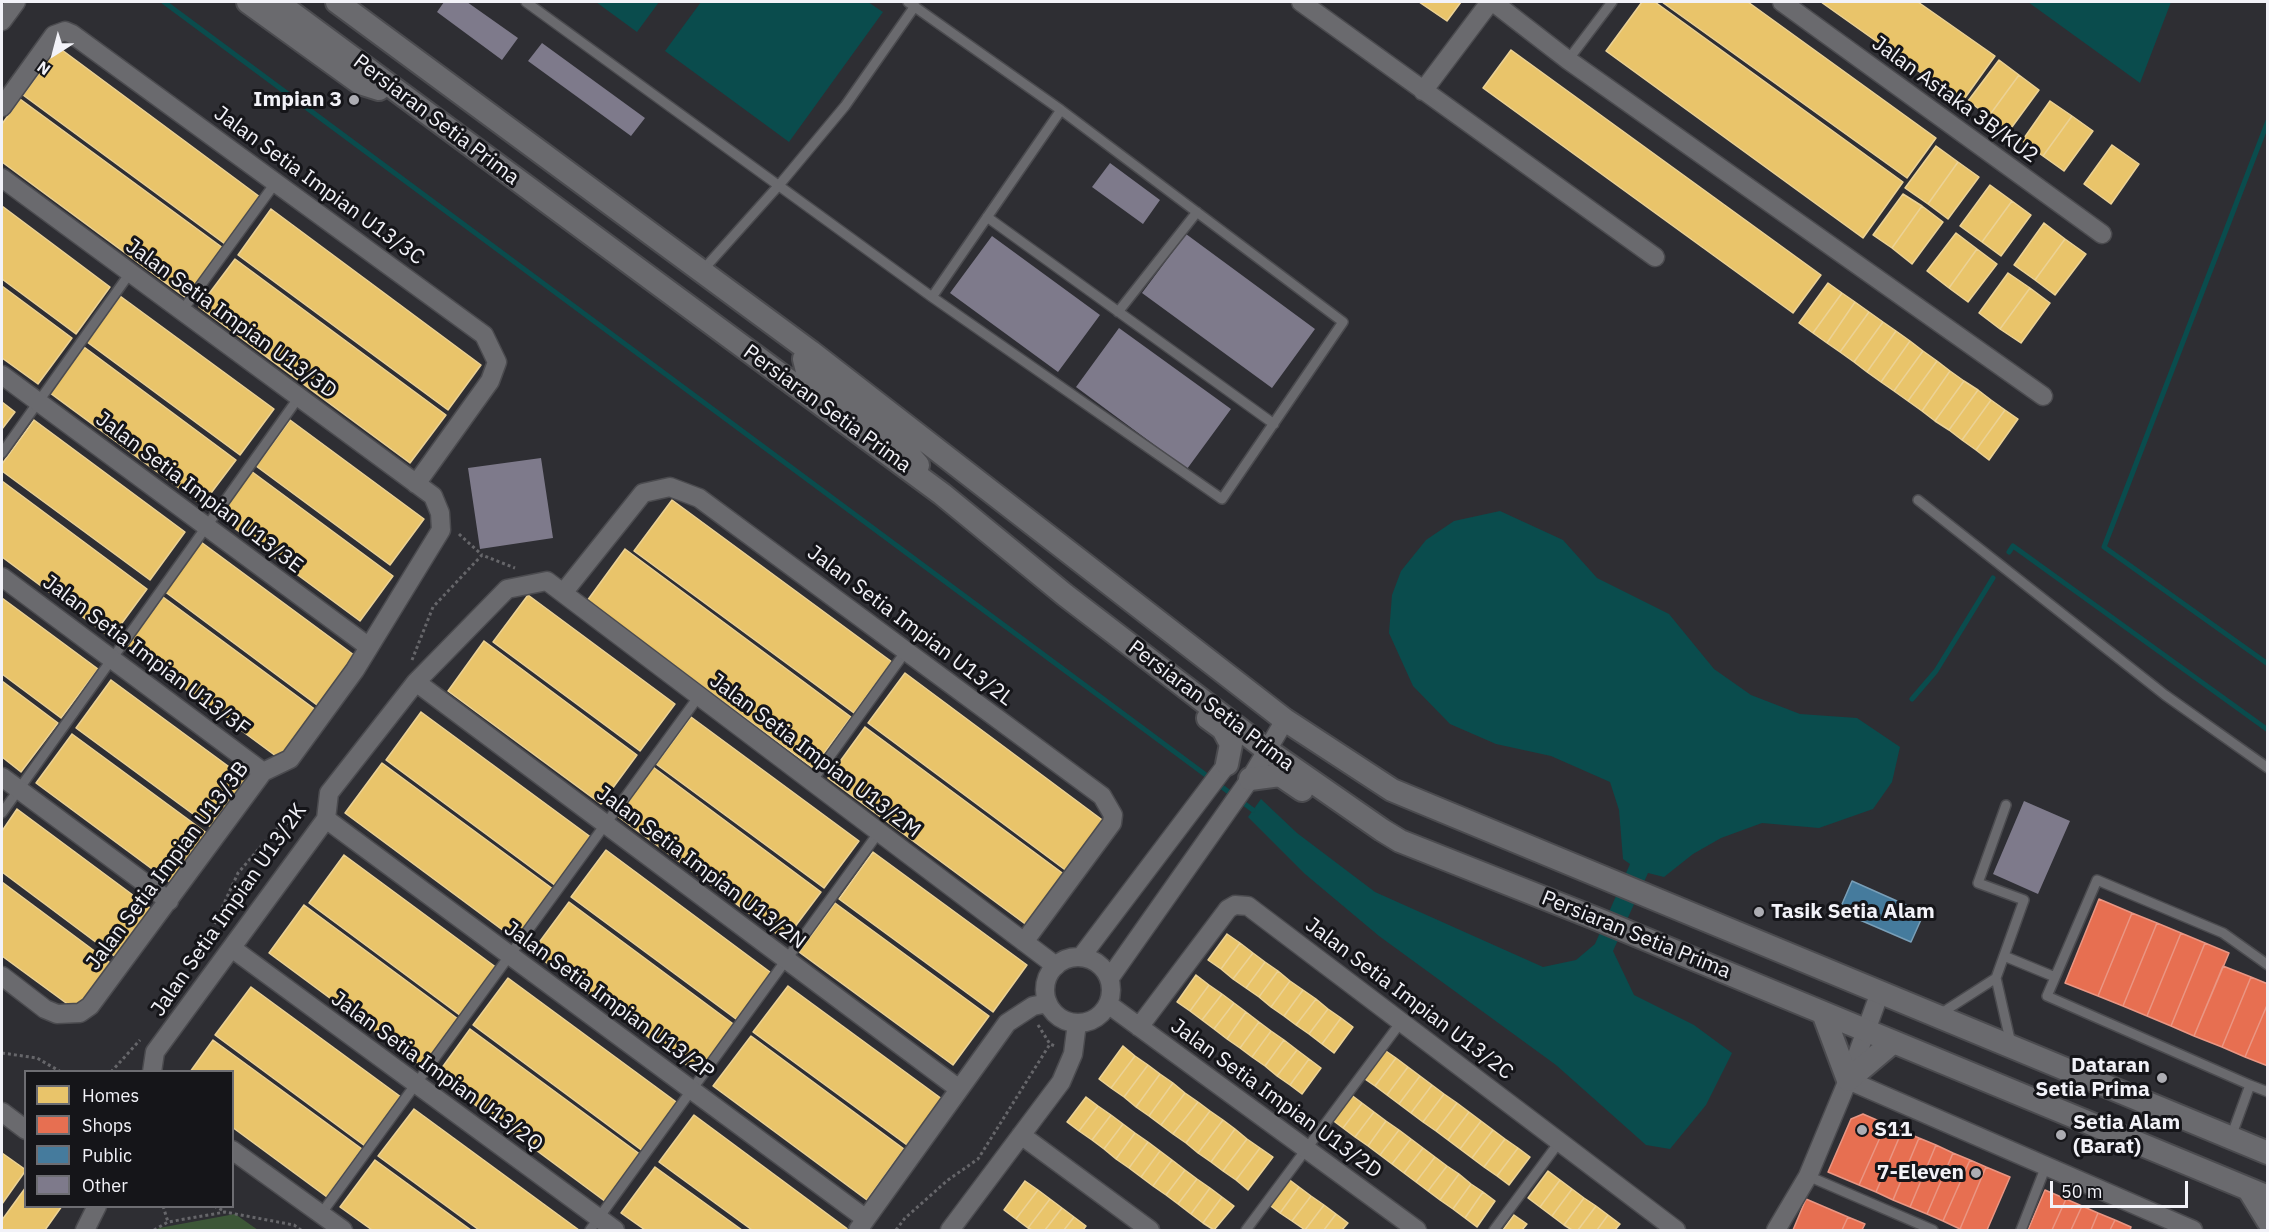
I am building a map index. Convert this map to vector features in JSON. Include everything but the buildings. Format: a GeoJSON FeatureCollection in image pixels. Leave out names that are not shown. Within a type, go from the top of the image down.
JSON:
{"type":"FeatureCollection","features":[{"type":"Feature","properties":{"kind":"street"},"geometry":{"type":"LineString","coordinates":[[2,21],[15,2]]}},
{"type":"Feature","properties":{"kind":"street"},"geometry":{"type":"LineString","coordinates":[[248,2],[360,83],[409,100]]}},
{"type":"Feature","properties":{"kind":"street","name":"Persiaran Setia Prima"},"geometry":{"type":"LineString","coordinates":[[277,2],[942,494],[1065,595],[1267,750],[1382,830],[1400,840],[1636,935],[2258,1193]]}},
{"type":"Feature","properties":{"kind":"street","name":"Persiaran Setia Prima"},"geometry":{"type":"LineString","coordinates":[[337,2],[811,352],[1284,720],[1392,790],[2268,1153]]}},
{"type":"Feature","properties":{"kind":"street"},"geometry":{"type":"LineString","coordinates":[[1301,2],[1655,257]]}},
{"type":"Feature","properties":{"kind":"street"},"geometry":{"type":"LineString","coordinates":[[1423,91],[1492,2],[1568,60],[2043,396]]}},
{"type":"Feature","properties":{"kind":"street","name":"Jalan Astaka 3B/KU2"},"geometry":{"type":"LineString","coordinates":[[1782,2],[2102,234]]}},
{"type":"Feature","properties":{"kind":"street","name":"Jalan Setia Impian U13/3C"},"geometry":{"type":"LineString","coordinates":[[2,107],[54,35],[65,31],[484,335],[497,362],[490,381],[416,484]]}},
{"type":"Feature","properties":{"kind":"street","name":"Jalan Setia Impian U13/3D"},"geometry":{"type":"LineString","coordinates":[[2,178],[433,496],[440,513]]}},
{"type":"Feature","properties":{"kind":"street"},"geometry":{"type":"LineString","coordinates":[[811,352],[804,359],[807,372],[896,440],[942,494]]}},
{"type":"Feature","properties":{"kind":"street","name":"Jalan Setia Impian U13/3E"},"geometry":{"type":"LineString","coordinates":[[2,375],[369,647]]}},
{"type":"Feature","properties":{"kind":"street","name":"Jalan Setia Impian U13/2L"},"geometry":{"type":"LineString","coordinates":[[563,593],[643,493],[670,487],[699,498],[1102,796],[1111,808],[1112,823],[1024,942]]}},
{"type":"Feature","properties":{"kind":"street","name":"Jalan Setia Impian U13/3B"},"geometry":{"type":"LineString","coordinates":[[2,976],[45,1009],[68,1016],[80,1013],[90,1006],[263,772],[290,759],[369,647],[441,530],[440,513]]}},
{"type":"Feature","properties":{"kind":"street","name":"Jalan Setia Impian U13/3F"},"geometry":{"type":"LineString","coordinates":[[2,577],[263,772]]}},
{"type":"Feature","properties":{"kind":"street","name":"Jalan Setia Impian U13/2M"},"geometry":{"type":"LineString","coordinates":[[547,581],[1056,966]]}},
{"type":"Feature","properties":{"kind":"street","name":"Jalan Setia Impian U13/2K"},"geometry":{"type":"LineString","coordinates":[[152,1070],[155,1052],[233,949],[326,819],[329,794],[416,682],[507,589],[547,581]]}},
{"type":"Feature","properties":{"kind":"street"},"geometry":{"type":"LineString","coordinates":[[1065,595],[1096,634],[1223,729],[1231,744],[1227,764],[1081,957]]}},
{"type":"Feature","properties":{"kind":"street","name":"Jalan Setia Impian U13/2N"},"geometry":{"type":"LineString","coordinates":[[416,682],[959,1089]]}},
{"type":"Feature","properties":{"kind":"street"},"geometry":{"type":"LineString","coordinates":[[1109,979],[1249,780],[1284,720]]}},
{"type":"Feature","properties":{"kind":"street"},"geometry":{"type":"LineString","coordinates":[[1249,780],[1280,775],[1351,825],[1382,830]]}},
{"type":"Feature","properties":{"kind":"street"},"geometry":{"type":"LineString","coordinates":[[2,777],[169,901]]}},
{"type":"Feature","properties":{"kind":"street","name":"Jalan Setia Impian U13/2P"},"geometry":{"type":"LineString","coordinates":[[326,819],[692,1090],[862,1225]]}},
{"type":"Feature","properties":{"kind":"street"},"geometry":{"type":"LineString","coordinates":[[1136,886],[1161,904]]}},
{"type":"Feature","properties":{"kind":"street","name":"Jalan Setia Impian U13/2C"},"geometry":{"type":"LineString","coordinates":[[1139,1027],[1228,909],[1235,904],[1248,906],[1676,1230]]}},
{"type":"Feature","properties":{"kind":"street","name":"Jalan Setia Impian U13/2Q"},"geometry":{"type":"LineString","coordinates":[[233,949],[416,1084],[594,1225],[615,1230]]}},
{"type":"Feature","properties":{"kind":"street"},"geometry":{"type":"LineString","coordinates":[[862,1225],[1007,1023],[1040,1004],[1046,983],[1056,966],[1063,961],[1081,957],[1098,964],[1109,979],[1111,996],[1108,1004],[1095,1018],[1077,1023],[1059,1017],[1040,1004]]}},
{"type":"Feature","properties":{"kind":"street"},"geometry":{"type":"LineString","coordinates":[[1776,1230],[1808,1176],[1848,1080],[1880,992]]}},
{"type":"Feature","properties":{"kind":"street","name":"Jalan Setia Impian U13/2D"},"geometry":{"type":"LineString","coordinates":[[1108,1004],[1417,1230]]}},
{"type":"Feature","properties":{"kind":"street"},"geometry":{"type":"LineString","coordinates":[[1823,1013],[1848,1080],[2193,1230]]}},
{"type":"Feature","properties":{"kind":"street"},"geometry":{"type":"LineString","coordinates":[[950,1230],[1061,1082],[1073,1054],[1077,1023]]}},
{"type":"Feature","properties":{"kind":"street"},"geometry":{"type":"LineString","coordinates":[[1848,1080],[1893,1042]]}},
{"type":"Feature","properties":{"kind":"street"},"geometry":{"type":"LineString","coordinates":[[2,1112],[24,1128]]}},
{"type":"Feature","properties":{"kind":"street"},"geometry":{"type":"LineString","coordinates":[[1021,1135],[1150,1230]]}},
{"type":"Feature","properties":{"kind":"street"},"geometry":{"type":"LineString","coordinates":[[234,1151],[343,1230]]}},
{"type":"Feature","properties":{"kind":"street"},"geometry":{"type":"LineString","coordinates":[[2258,1193],[2268,1221]]}},
{"type":"Feature","properties":{"kind":"street"},"geometry":{"type":"LineString","coordinates":[[84,1230],[96,1208]]}},
{"type":"Feature","properties":{"kind":"lane"},"geometry":{"type":"LineString","coordinates":[[526,2],[780,184],[932,297],[1222,499],[1343,322],[1061,110],[911,4],[845,106],[780,184],[702,271]]}},
{"type":"Feature","properties":{"kind":"lane"},"geometry":{"type":"LineString","coordinates":[[1568,60],[1612,2]]}},
{"type":"Feature","properties":{"kind":"lane"},"geometry":{"type":"LineString","coordinates":[[932,297],[1061,110]]}},
{"type":"Feature","properties":{"kind":"lane"},"geometry":{"type":"LineString","coordinates":[[182,311],[276,182]]}},
{"type":"Feature","properties":{"kind":"lane"},"geometry":{"type":"LineString","coordinates":[[1118,312],[1197,212]]}},
{"type":"Feature","properties":{"kind":"lane"},"geometry":{"type":"LineString","coordinates":[[987,217],[1274,424]]}},
{"type":"Feature","properties":{"kind":"lane"},"geometry":{"type":"LineString","coordinates":[[2,453],[130,273]]}},
{"type":"Feature","properties":{"kind":"lane"},"geometry":{"type":"LineString","coordinates":[[2,813],[299,398]]}},
{"type":"Feature","properties":{"kind":"lane"},"geometry":{"type":"LineString","coordinates":[[1918,500],[2165,695],[2268,768]]}},
{"type":"Feature","properties":{"kind":"lane"},"geometry":{"type":"LineString","coordinates":[[812,781],[906,651]]}},
{"type":"Feature","properties":{"kind":"lane"},"geometry":{"type":"LineString","coordinates":[[321,1214],[699,696]]}},
{"type":"Feature","properties":{"kind":"lane"},"geometry":{"type":"LineString","coordinates":[[2006,805],[1977,883],[2024,900],[1996,978],[2012,1047]]}},
{"type":"Feature","properties":{"kind":"lane"},"geometry":{"type":"LineString","coordinates":[[594,1225],[879,832]]}},
{"type":"Feature","properties":{"kind":"lane"},"geometry":{"type":"LineString","coordinates":[[2268,964],[2223,933],[2097,880],[2047,996],[2268,1092]]}},
{"type":"Feature","properties":{"kind":"lane"},"geometry":{"type":"LineString","coordinates":[[2004,956],[2055,977]]}},
{"type":"Feature","properties":{"kind":"lane"},"geometry":{"type":"LineString","coordinates":[[1937,1016],[1996,978]]}},
{"type":"Feature","properties":{"kind":"lane"},"geometry":{"type":"LineString","coordinates":[[1246,1230],[1401,1022]]}},
{"type":"Feature","properties":{"kind":"lane"},"geometry":{"type":"LineString","coordinates":[[2231,1137],[2250,1086]]}},
{"type":"Feature","properties":{"kind":"lane"},"geometry":{"type":"LineString","coordinates":[[1494,1230],[1560,1141]]}},
{"type":"Feature","properties":{"kind":"lane"},"geometry":{"type":"LineString","coordinates":[[2021,1230],[2046,1166]]}},
{"type":"Feature","properties":{"kind":"lane"},"geometry":{"type":"LineString","coordinates":[[1808,1176],[1933,1230]]}},
{"type":"Feature","properties":{"kind":"path"},"geometry":{"type":"LineString","coordinates":[[440,513],[482,555]]}},
{"type":"Feature","properties":{"kind":"path"},"geometry":{"type":"LineString","coordinates":[[1040,1004],[1035,1020],[1050,1044],[1058,1047],[1074,1045]]}},
{"type":"Feature","properties":{"kind":"path"},"geometry":{"type":"LineString","coordinates":[[896,1230],[905,1218],[931,1195],[978,1159],[1050,1044]]}},
{"type":"Feature","properties":{"kind":"path"},"geometry":{"type":"LineString","coordinates":[[2,1053],[37,1058],[59,1070]]}},
{"type":"Feature","properties":{"kind":"path"},"geometry":{"type":"LineString","coordinates":[[164,1208],[168,1222]]}},
{"type":"Feature","properties":{"kind":"path"},"geometry":{"type":"LineString","coordinates":[[218,1208],[225,1212],[294,1225],[301,1230]]}},
{"type":"Feature","properties":{"kind":"path"},"geometry":{"type":"LineString","coordinates":[[154,1230],[168,1222],[225,1212]]}},
{"type":"Feature","properties":{"kind":"green space"},"geometry":{"type":"Polygon","coordinates":[[[235,1214],[258,1230],[155,1230],[159,1228],[235,1214]]]}},
{"type":"Feature","properties":{"kind":"water"},"geometry":{"type":"Polygon","coordinates":[[[596,2],[659,2],[637,32],[596,2]]]}},
{"type":"Feature","properties":{"kind":"water"},"geometry":{"type":"Polygon","coordinates":[[[701,2],[868,2],[883,12],[789,142],[665,51],[701,2]]]}},
{"type":"Feature","properties":{"kind":"water"},"geometry":{"type":"Polygon","coordinates":[[[2028,2],[2171,2],[2140,83],[2028,2]]]}},
{"type":"Feature","properties":{"kind":"water"},"geometry":{"type":"Polygon","coordinates":[[[1500,511],[1563,540],[1597,578],[1669,614],[1714,669],[1751,695],[1800,714],[1857,718],[1900,747],[1892,782],[1873,809],[1819,828],[1762,823],[1721,838],[1693,854],[1664,877],[1648,873],[1613,951],[1634,995],[1694,1025],[1732,1053],[1706,1105],[1670,1149],[1646,1145],[1556,1065],[1379,936],[1305,874],[1248,817],[1261,799],[1297,833],[1375,892],[1543,967],[1576,960],[1595,944],[1630,864],[1623,859],[1619,810],[1610,782],[1551,756],[1496,744],[1450,724],[1413,686],[1389,633],[1392,595],[1401,571],[1426,540],[1454,521],[1500,511]]]}},
{"type":"Feature","properties":{"kind":"waterway"},"geometry":{"type":"LineString","coordinates":[[164,2],[1253,810]]}},
{"type":"Feature","properties":{"kind":"waterway"},"geometry":{"type":"LineString","coordinates":[[2268,121],[2104,547],[2268,664]]}},
{"type":"Feature","properties":{"kind":"waterway"},"geometry":{"type":"LineString","coordinates":[[2009,552],[2013,546],[2268,730]]}},
{"type":"Feature","properties":{"kind":"waterway"},"geometry":{"type":"LineString","coordinates":[[1912,699],[1936,671],[1993,578]]}},
{"type":"Feature","properties":{"kind":"place","name":"Impian 3"},"geometry":{"type":"Point","coordinates":[354,100]}},
{"type":"Feature","properties":{"kind":"place","name":"Tasik Setia Alam"},"geometry":{"type":"Point","coordinates":[1759,912]}},
{"type":"Feature","properties":{"kind":"place","name":"Dataran Setia Prima"},"geometry":{"type":"Point","coordinates":[2162,1078]}},
{"type":"Feature","properties":{"kind":"place","name":"S11"},"geometry":{"type":"Point","coordinates":[1862,1130]}},
{"type":"Feature","properties":{"kind":"place","name":"Setia Alam (Barat)"},"geometry":{"type":"Point","coordinates":[2061,1135]}},
{"type":"Feature","properties":{"kind":"place","name":"7-Eleven"},"geometry":{"type":"Point","coordinates":[1976,1173]}}]}
